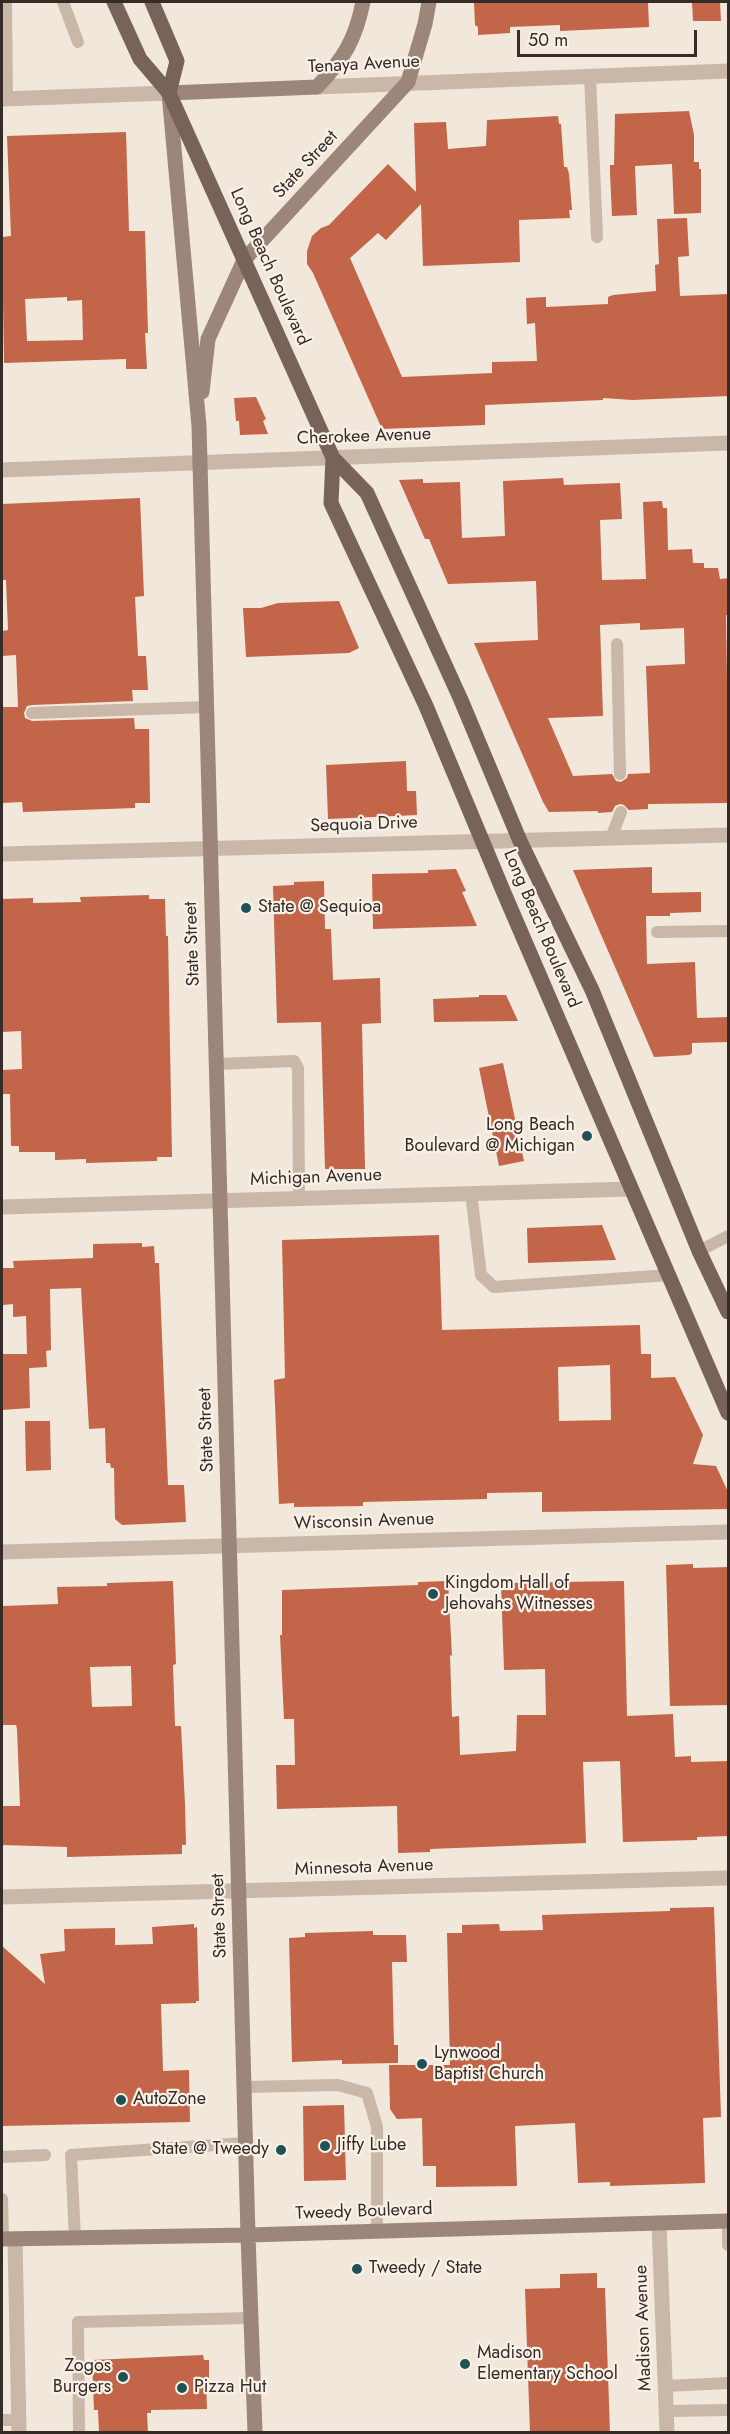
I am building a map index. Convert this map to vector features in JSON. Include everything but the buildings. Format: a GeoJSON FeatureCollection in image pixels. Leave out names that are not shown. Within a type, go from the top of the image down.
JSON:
{"type":"FeatureCollection","features":[{"type":"Feature","properties":{"kind":"main road","name":"Long Beach Boulevard"},"geometry":{"type":"LineString","coordinates":[[114,2],[140,59],[169,93],[333,458],[367,493],[461,700],[520,841],[592,990],[699,1251],[729,1312]]}},
{"type":"Feature","properties":{"kind":"main road"},"geometry":{"type":"LineString","coordinates":[[152,2],[177,60],[169,93]]}},
{"type":"Feature","properties":{"kind":"main road"},"geometry":{"type":"LineString","coordinates":[[317,87],[342,60],[358,27],[363,2]]}},
{"type":"Feature","properties":{"kind":"main road","name":"State Street"},"geometry":{"type":"LineString","coordinates":[[199,426],[208,339],[244,260],[408,82],[429,2]]}},
{"type":"Feature","properties":{"kind":"main road","name":"Tenaya Avenue"},"geometry":{"type":"LineString","coordinates":[[169,93],[317,87]]}},
{"type":"Feature","properties":{"kind":"main road","name":"State Street"},"geometry":{"type":"LineString","coordinates":[[169,93],[199,426],[245,2144],[255,2433]]}},
{"type":"Feature","properties":{"kind":"main road","name":"Long Beach Boulevard"},"geometry":{"type":"LineString","coordinates":[[333,458],[331,503],[426,706],[631,1189],[670,1275],[696,1342],[729,1413]]}},
{"type":"Feature","properties":{"kind":"main road","name":"Tweedy Boulevard"},"geometry":{"type":"LineString","coordinates":[[6,2240],[728,2221]]}},
{"type":"Feature","properties":{"kind":"street","name":"Tenaya Avenue"},"geometry":{"type":"LineString","coordinates":[[317,87],[729,71]]}},
{"type":"Feature","properties":{"kind":"street","name":"Tenaya Avenue"},"geometry":{"type":"LineString","coordinates":[[4,99],[169,93]]}},
{"type":"Feature","properties":{"kind":"street","name":"Cherokee Avenue"},"geometry":{"type":"LineString","coordinates":[[2,470],[729,443]]}},
{"type":"Feature","properties":{"kind":"street","name":"Sequoia Drive"},"geometry":{"type":"LineString","coordinates":[[2,854],[729,835]]}},
{"type":"Feature","properties":{"kind":"street","name":"Michigan Avenue"},"geometry":{"type":"LineString","coordinates":[[2,1206],[631,1189]]}},
{"type":"Feature","properties":{"kind":"street","name":"Wisconsin Avenue"},"geometry":{"type":"LineString","coordinates":[[2,1552],[729,1532]]}},
{"type":"Feature","properties":{"kind":"street","name":"Minnesota Avenue"},"geometry":{"type":"LineString","coordinates":[[2,1898],[729,1878]]}},
{"type":"Feature","properties":{"kind":"street","name":"Madison Avenue"},"geometry":{"type":"LineString","coordinates":[[659,2223],[667,2433]]}},
{"type":"Feature","properties":{"kind":"street"},"geometry":{"type":"LineString","coordinates":[[6,2240],[19,2426]]}},
{"type":"Feature","properties":{"kind":"lane"},"geometry":{"type":"LineString","coordinates":[[4,99],[6,2]]}},
{"type":"Feature","properties":{"kind":"lane"},"geometry":{"type":"LineString","coordinates":[[63,2],[78,42]]}},
{"type":"Feature","properties":{"kind":"lane"},"geometry":{"type":"LineString","coordinates":[[590,76],[597,237]]}},
{"type":"Feature","properties":{"kind":"lane"},"geometry":{"type":"LineString","coordinates":[[617,644],[620,774]]}},
{"type":"Feature","properties":{"kind":"lane"},"geometry":{"type":"LineString","coordinates":[[32,713],[206,707]]}},
{"type":"Feature","properties":{"kind":"lane"},"geometry":{"type":"LineString","coordinates":[[611,838],[621,812]]}},
{"type":"Feature","properties":{"kind":"lane"},"geometry":{"type":"LineString","coordinates":[[657,932],[729,931]]}},
{"type":"Feature","properties":{"kind":"lane"},"geometry":{"type":"LineString","coordinates":[[216,1064],[294,1061],[298,1068],[299,1198]]}},
{"type":"Feature","properties":{"kind":"lane"},"geometry":{"type":"LineString","coordinates":[[471,1194],[481,1275],[494,1287],[670,1275]]}},
{"type":"Feature","properties":{"kind":"lane"},"geometry":{"type":"LineString","coordinates":[[699,1251],[729,1236]]}},
{"type":"Feature","properties":{"kind":"lane"},"geometry":{"type":"LineString","coordinates":[[244,2087],[338,2085],[367,2093],[377,2127],[377,2230]]}},
{"type":"Feature","properties":{"kind":"lane"},"geometry":{"type":"LineString","coordinates":[[75,2239],[71,2155],[245,2144]]}},
{"type":"Feature","properties":{"kind":"lane"},"geometry":{"type":"LineString","coordinates":[[2,2157],[45,2155]]}},
{"type":"Feature","properties":{"kind":"lane"},"geometry":{"type":"LineString","coordinates":[[2,2199],[6,2240]]}},
{"type":"Feature","properties":{"kind":"lane"},"geometry":{"type":"LineString","coordinates":[[728,2221],[729,2245]]}},
{"type":"Feature","properties":{"kind":"lane"},"geometry":{"type":"LineString","coordinates":[[79,2433],[78,2322],[251,2318]]}},
{"type":"Feature","properties":{"kind":"lane"},"geometry":{"type":"LineString","coordinates":[[665,2386],[729,2383]]}},
{"type":"Feature","properties":{"kind":"lane"},"geometry":{"type":"LineString","coordinates":[[666,2411],[729,2409]]}},
{"type":"Feature","properties":{"kind":"lane"},"geometry":{"type":"LineString","coordinates":[[2,2420],[19,2426]]}},
{"type":"Feature","properties":{"kind":"place","name":"State @ Sequioa"},"geometry":{"type":"Point","coordinates":[246,908]}},
{"type":"Feature","properties":{"kind":"place","name":"Long Beach Boulevard @ Michigan"},"geometry":{"type":"Point","coordinates":[587,1136]}},
{"type":"Feature","properties":{"kind":"place","name":"Kingdom Hall of Jehovahs Witnesses"},"geometry":{"type":"Point","coordinates":[433,1594]}},
{"type":"Feature","properties":{"kind":"place","name":"Lynwood Baptist Church"},"geometry":{"type":"Point","coordinates":[422,2064]}},
{"type":"Feature","properties":{"kind":"place","name":"AutoZone"},"geometry":{"type":"Point","coordinates":[121,2100]}},
{"type":"Feature","properties":{"kind":"place","name":"Jiffy Lube"},"geometry":{"type":"Point","coordinates":[325,2146]}},
{"type":"Feature","properties":{"kind":"place","name":"State @ Tweedy"},"geometry":{"type":"Point","coordinates":[281,2150]}},
{"type":"Feature","properties":{"kind":"place","name":"Tweedy / State"},"geometry":{"type":"Point","coordinates":[357,2269]}},
{"type":"Feature","properties":{"kind":"place","name":"Madison Elementary School"},"geometry":{"type":"Point","coordinates":[465,2364]}},
{"type":"Feature","properties":{"kind":"place","name":"Zogos Burgers"},"geometry":{"type":"Point","coordinates":[123,2377]}},
{"type":"Feature","properties":{"kind":"place","name":"Pizza Hut"},"geometry":{"type":"Point","coordinates":[182,2388]}}]}
